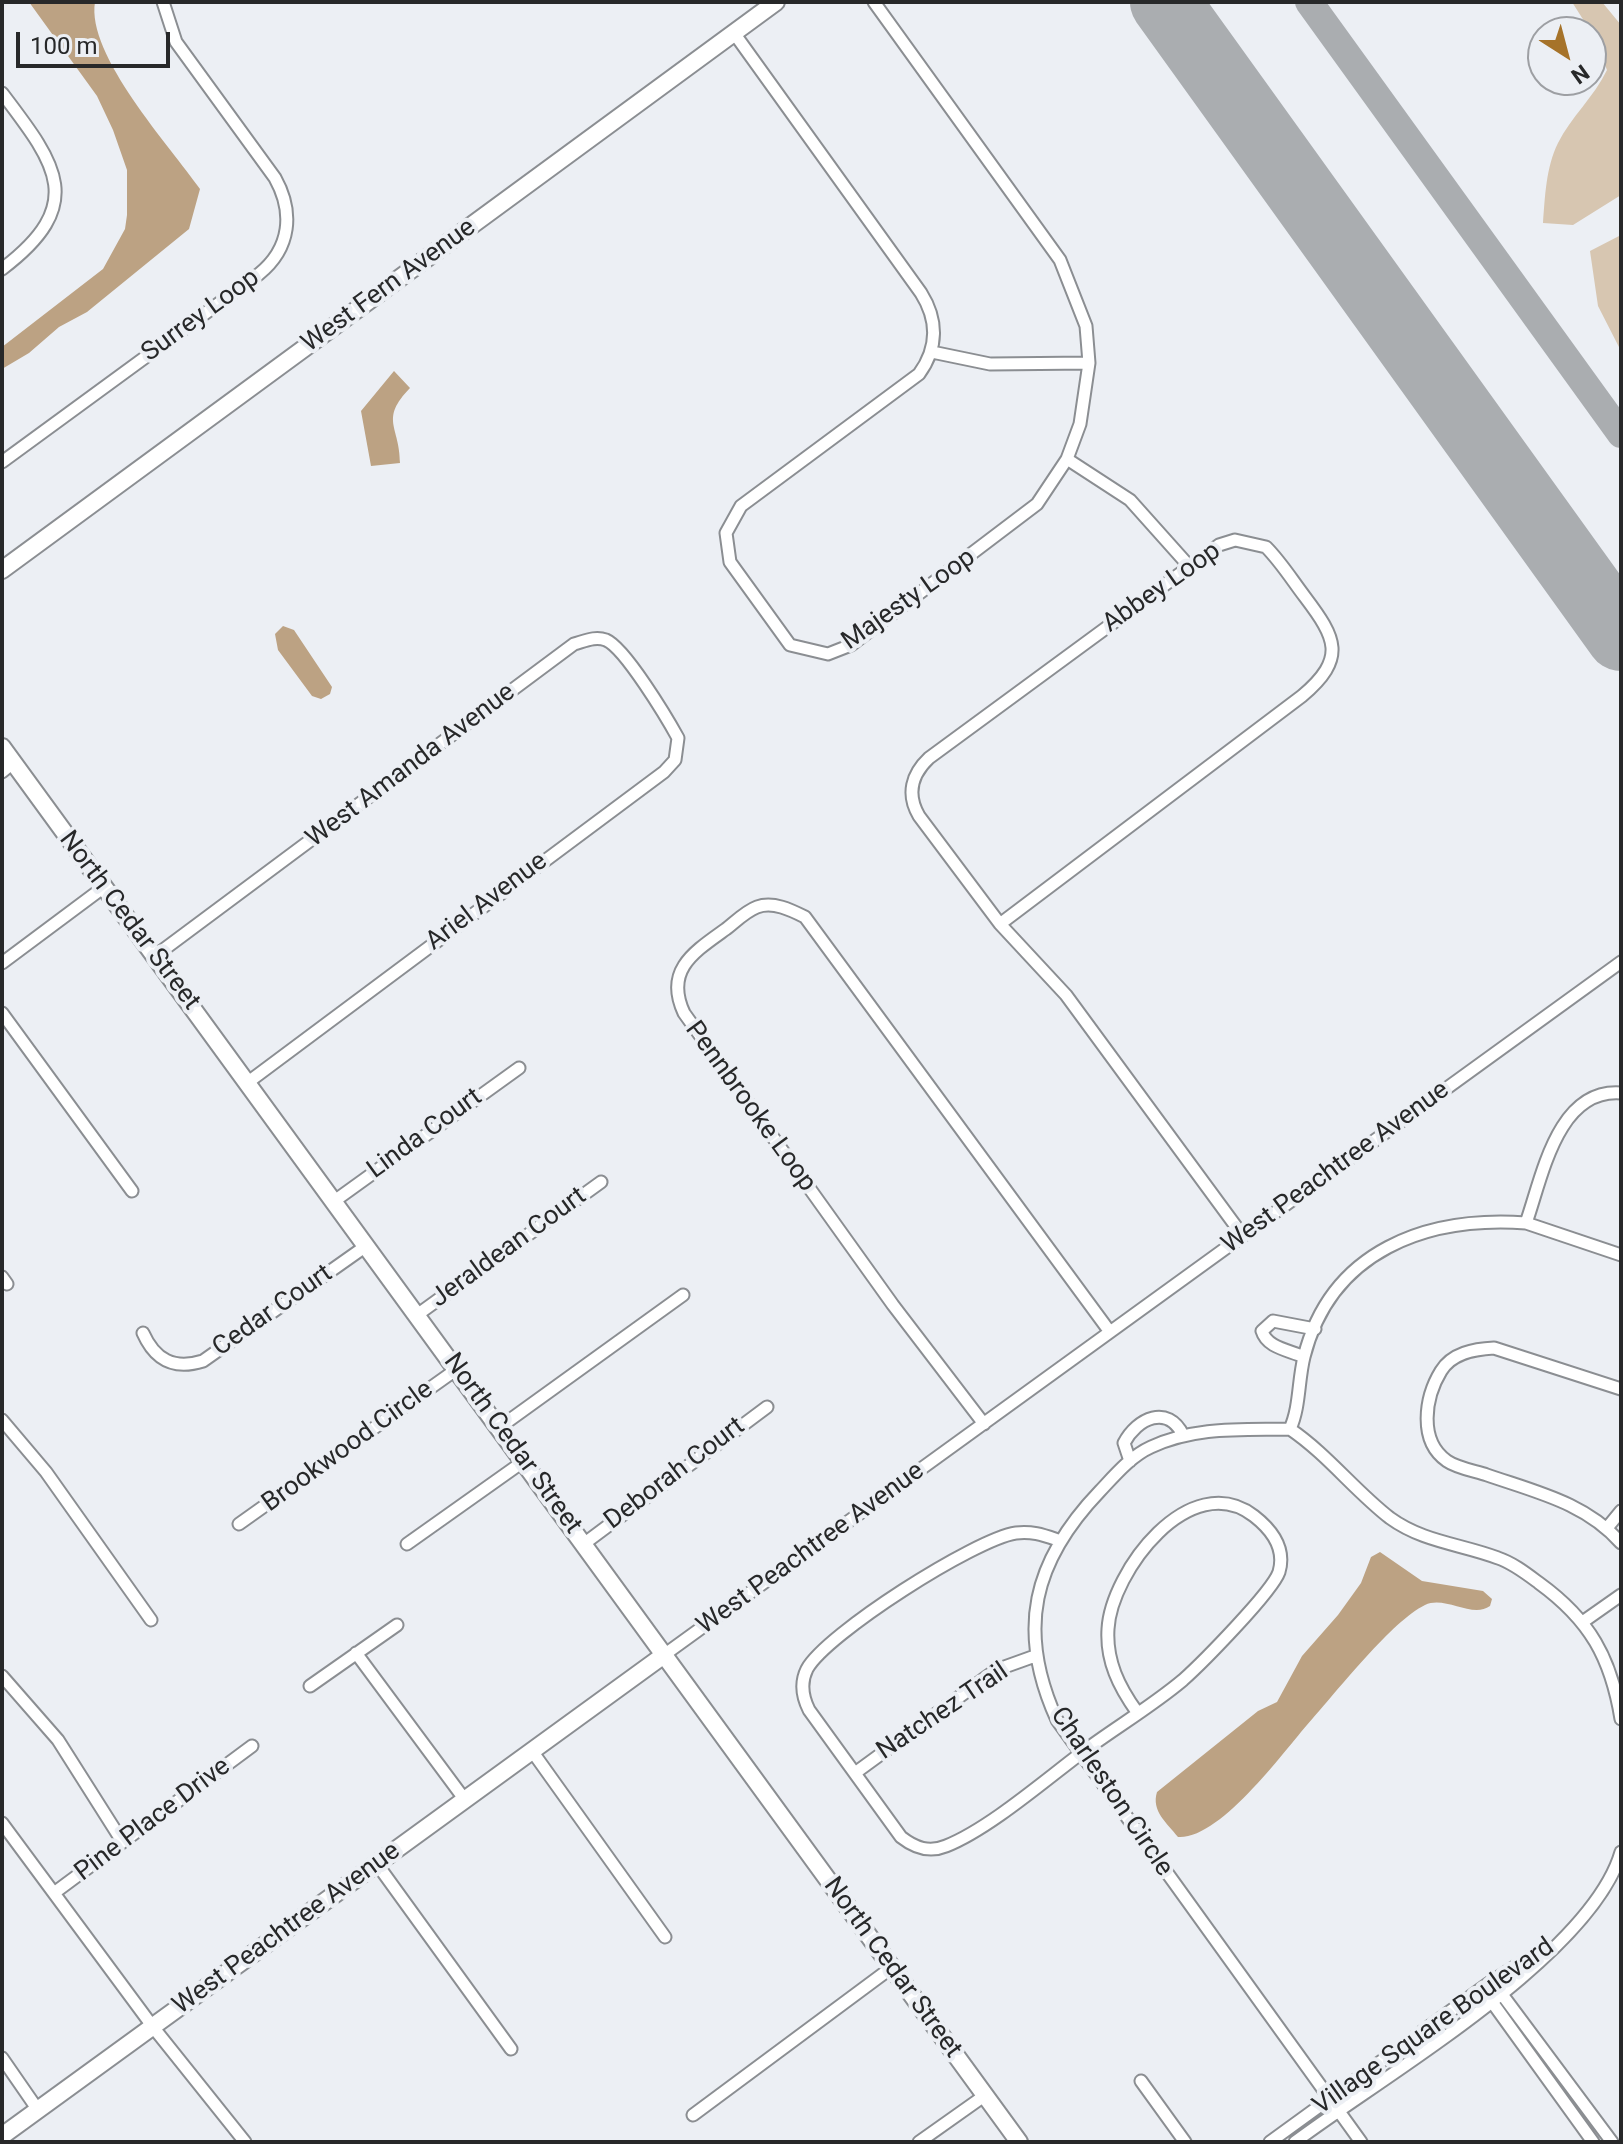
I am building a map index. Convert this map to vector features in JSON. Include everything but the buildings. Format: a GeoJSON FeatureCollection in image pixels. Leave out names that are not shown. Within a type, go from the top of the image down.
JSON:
{"type":"FeatureCollection","features":[{"type":"Feature","properties":{"kind":"street","name":"Surrey Loop"},"geometry":{"type":"LineString","coordinates":[[2,462],[259,274],[279,252],[286,233],[288,214],[280,186],[176,42],[163,2]]}},
{"type":"Feature","properties":{"kind":"street","name":"West Fern Avenue"},"geometry":{"type":"LineString","coordinates":[[2,570],[776,2]]}},
{"type":"Feature","properties":{"kind":"street","name":"Majesty Loop"},"geometry":{"type":"LineString","coordinates":[[874,2],[1060,260],[1086,326],[1089,363],[1080,424],[1067,459],[1037,504],[851,645],[828,654],[790,645],[730,562],[725,545],[731,519],[755,494],[911,381],[932,352]]}},
{"type":"Feature","properties":{"kind":"street"},"geometry":{"type":"LineString","coordinates":[[734,33],[928,305],[935,333],[932,352],[990,364],[1089,363]]}},
{"type":"Feature","properties":{"kind":"street"},"geometry":{"type":"LineString","coordinates":[[2,93],[46,154],[55,186],[46,226],[30,248],[2,269]]}},
{"type":"Feature","properties":{"kind":"street"},"geometry":{"type":"LineString","coordinates":[[1067,459],[1130,500],[1189,566]]}},
{"type":"Feature","properties":{"kind":"street","name":"Abbey Loop"},"geometry":{"type":"LineString","coordinates":[[1000,924],[1302,696],[1327,671],[1333,656],[1327,627],[1266,547],[1235,540],[1219,545],[918,768],[912,789],[915,809],[1000,924],[1066,995],[1243,1236]]}},
{"type":"Feature","properties":{"kind":"street","name":"West Amanda Avenue"},"geometry":{"type":"LineString","coordinates":[[155,956],[574,644],[594,638],[616,647],[657,703]]}},
{"type":"Feature","properties":{"kind":"street","name":"Ariel Avenue"},"geometry":{"type":"LineString","coordinates":[[247,1083],[664,772],[675,760],[678,738],[657,703]]}},
{"type":"Feature","properties":{"kind":"street","name":"North Cedar Street"},"geometry":{"type":"LineString","coordinates":[[2,747],[8,767],[155,956],[1019,2142]]}},
{"type":"Feature","properties":{"kind":"street"},"geometry":{"type":"LineString","coordinates":[[2,963],[104,887]]}},
{"type":"Feature","properties":{"kind":"street","name":"Pennbrooke Loop"},"geometry":{"type":"LineString","coordinates":[[984,1424],[902,1317],[684,1013],[676,997],[677,980],[695,952],[757,907],[789,908],[805,917],[1110,1332]]}},
{"type":"Feature","properties":{"kind":"street","name":"West Peachtree Avenue"},"geometry":{"type":"LineString","coordinates":[[2,2136],[1621,962]]}},
{"type":"Feature","properties":{"kind":"street"},"geometry":{"type":"LineString","coordinates":[[2,1013],[132,1191]]}},
{"type":"Feature","properties":{"kind":"street","name":"Linda Court"},"geometry":{"type":"LineString","coordinates":[[333,1202],[519,1068]]}},
{"type":"Feature","properties":{"kind":"street"},"geometry":{"type":"LineString","coordinates":[[1526,1223],[1564,1122],[1583,1103],[1621,1093]]}},
{"type":"Feature","properties":{"kind":"street","name":"Jeraldean Court"},"geometry":{"type":"LineString","coordinates":[[417,1315],[601,1182]]}},
{"type":"Feature","properties":{"kind":"street"},"geometry":{"type":"LineString","coordinates":[[1621,1255],[1526,1223],[1458,1222],[1400,1240],[1359,1268],[1343,1285],[1315,1329],[1304,1357],[1290,1429],[1391,1518],[1433,1540],[1510,1564],[1556,1595],[1584,1621],[1616,1687],[1621,1719]]}},
{"type":"Feature","properties":{"kind":"street","name":"Cedar Court"},"geometry":{"type":"LineString","coordinates":[[143,1333],[163,1362],[178,1365],[203,1361],[366,1246]]}},
{"type":"Feature","properties":{"kind":"street"},"geometry":{"type":"LineString","coordinates":[[500,1427],[683,1295]]}},
{"type":"Feature","properties":{"kind":"street"},"geometry":{"type":"LineString","coordinates":[[1304,1357],[1264,1340],[1262,1331],[1273,1321],[1315,1329]]}},
{"type":"Feature","properties":{"kind":"street"},"geometry":{"type":"LineString","coordinates":[[1621,1389],[1494,1348],[1477,1349],[1457,1355],[1442,1368],[1432,1388],[1426,1422],[1430,1438],[1447,1461],[1551,1496],[1607,1528],[1621,1543]]}},
{"type":"Feature","properties":{"kind":"street","name":"Brookwood Circle"},"geometry":{"type":"LineString","coordinates":[[239,1524],[457,1369]]}},
{"type":"Feature","properties":{"kind":"street","name":"Deborah Court"},"geometry":{"type":"LineString","coordinates":[[585,1543],[767,1407]]}},
{"type":"Feature","properties":{"kind":"street"},"geometry":{"type":"LineString","coordinates":[[1130,1461],[1124,1443],[1133,1425],[1149,1418],[1161,1418],[1173,1423],[1183,1435]]}},
{"type":"Feature","properties":{"kind":"street"},"geometry":{"type":"LineString","coordinates":[[2,1420],[46,1472],[151,1620]]}},
{"type":"Feature","properties":{"kind":"street","name":"Charleston Circle"},"geometry":{"type":"LineString","coordinates":[[1290,1429],[1211,1429],[1148,1448],[1130,1461],[1058,1540],[1039,1600],[1035,1656],[1051,1707],[1079,1755],[1361,2142]]}},
{"type":"Feature","properties":{"kind":"street"},"geometry":{"type":"LineString","coordinates":[[407,1544],[524,1461]]}},
{"type":"Feature","properties":{"kind":"street"},"geometry":{"type":"LineString","coordinates":[[1058,1540],[1035,1532],[1014,1533],[984,1543],[923,1577],[816,1656],[802,1686],[804,1700],[901,1837],[924,1850],[943,1848],[963,1838],[1185,1678],[1274,1583],[1281,1552],[1273,1533],[1251,1513],[1230,1506],[1202,1506],[1179,1515],[1163,1527],[1124,1575],[1113,1598],[1108,1630],[1112,1668],[1137,1712]]}},
{"type":"Feature","properties":{"kind":"street"},"geometry":{"type":"LineString","coordinates":[[1607,1528],[1621,1511]]}},
{"type":"Feature","properties":{"kind":"street"},"geometry":{"type":"LineString","coordinates":[[1584,1621],[1621,1595]]}},
{"type":"Feature","properties":{"kind":"street"},"geometry":{"type":"LineString","coordinates":[[310,1686],[397,1625]]}},
{"type":"Feature","properties":{"kind":"street"},"geometry":{"type":"LineString","coordinates":[[356,1653],[465,1800]]}},
{"type":"Feature","properties":{"kind":"street","name":"Natchez Trail"},"geometry":{"type":"LineString","coordinates":[[855,1773],[996,1670],[1035,1656]]}},
{"type":"Feature","properties":{"kind":"street"},"geometry":{"type":"LineString","coordinates":[[2,1676],[58,1740],[122,1841]]}},
{"type":"Feature","properties":{"kind":"street","name":"Pine Place Drive"},"geometry":{"type":"LineString","coordinates":[[54,1893],[252,1746]]}},
{"type":"Feature","properties":{"kind":"street"},"geometry":{"type":"LineString","coordinates":[[532,1751],[665,1937]]}},
{"type":"Feature","properties":{"kind":"street"},"geometry":{"type":"LineString","coordinates":[[2,1823],[153,2027],[245,2142]]}},
{"type":"Feature","properties":{"kind":"street"},"geometry":{"type":"LineString","coordinates":[[1562,1937],[1594,1907],[1621,1852]]}},
{"type":"Feature","properties":{"kind":"street"},"geometry":{"type":"LineString","coordinates":[[377,1864],[511,2049]]}},
{"type":"Feature","properties":{"kind":"street","name":"Village Square Boulevard"},"geometry":{"type":"LineString","coordinates":[[1270,2142],[1489,1983],[1562,1937]]}},
{"type":"Feature","properties":{"kind":"street","name":"Village Square Boulevard"},"geometry":{"type":"LineString","coordinates":[[1295,2142],[1504,1994],[1562,1937]]}},
{"type":"Feature","properties":{"kind":"street"},"geometry":{"type":"LineString","coordinates":[[693,2115],[891,1968]]}},
{"type":"Feature","properties":{"kind":"street"},"geometry":{"type":"LineString","coordinates":[[1489,1983],[1504,1994],[1612,2142]]}},
{"type":"Feature","properties":{"kind":"street"},"geometry":{"type":"LineString","coordinates":[[1489,1983],[1492,2002],[1593,2142]]}},
{"type":"Feature","properties":{"kind":"street"},"geometry":{"type":"LineString","coordinates":[[2,2058],[38,2110]]}},
{"type":"Feature","properties":{"kind":"street"},"geometry":{"type":"LineString","coordinates":[[1141,2081],[1185,2142]]}},
{"type":"Feature","properties":{"kind":"street"},"geometry":{"type":"LineString","coordinates":[[919,2142],[984,2096]]}},
{"type":"Feature","properties":{"kind":"shaded area"},"geometry":{"type":"Polygon","coordinates":[[[29,2],[95,2],[96,23],[103,48],[116,73],[200,189],[189,229],[87,312],[59,327],[29,353],[2,369],[2,347],[103,269],[125,229],[127,215],[127,170],[113,130],[97,96],[29,2]]]}},
{"type":"Feature","properties":{"kind":"shaded area"},"geometry":{"type":"Polygon","coordinates":[[[1572,2],[1602,2],[1621,25],[1621,195],[1573,225],[1543,223],[1549,172],[1563,134],[1591,96],[1607,96],[1607,16],[1581,16],[1572,2]]]}},
{"type":"Feature","properties":{"kind":"shaded area"},"geometry":{"type":"Polygon","coordinates":[[[1621,235],[1621,351],[1598,306],[1590,251],[1621,235]]]}},
{"type":"Feature","properties":{"kind":"shaded area"},"geometry":{"type":"Polygon","coordinates":[[[394,371],[410,388],[395,408],[393,416],[400,463],[371,466],[361,411],[394,371]]]}},
{"type":"Feature","properties":{"kind":"shaded area"},"geometry":{"type":"Polygon","coordinates":[[[283,626],[294,630],[332,687],[330,694],[321,699],[312,696],[278,650],[275,634],[283,626]]]}},
{"type":"Feature","properties":{"kind":"shaded area"},"geometry":{"type":"Polygon","coordinates":[[[1380,1552],[1422,1581],[1483,1591],[1492,1599],[1490,1606],[1475,1610],[1433,1603],[1412,1613],[1366,1657],[1252,1790],[1213,1824],[1195,1834],[1178,1837],[1158,1811],[1157,1792],[1258,1711],[1277,1702],[1302,1656],[1361,1583],[1371,1557],[1380,1552]]]}},
{"type":"Feature","properties":{"kind":"taxiway"},"geometry":{"type":"LineString","coordinates":[[1309,2],[1621,434]]}},
{"type":"Feature","properties":{"kind":"runway"},"geometry":{"type":"LineString","coordinates":[[1165,2],[1621,636]]}}]}
